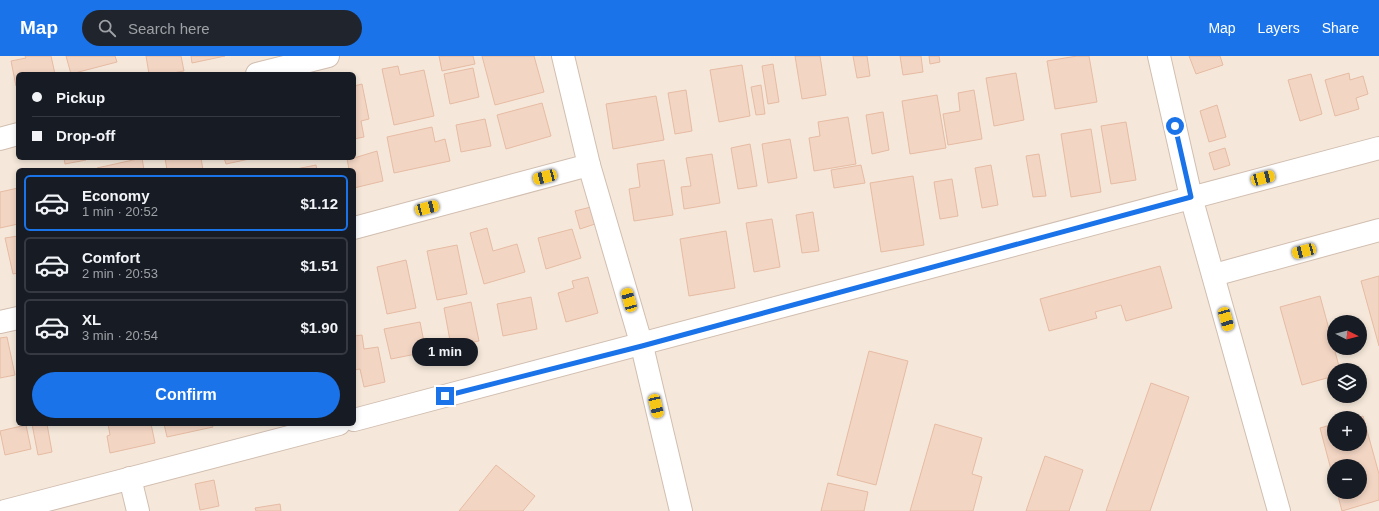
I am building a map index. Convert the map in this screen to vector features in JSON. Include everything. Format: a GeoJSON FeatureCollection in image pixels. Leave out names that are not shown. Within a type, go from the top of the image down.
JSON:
{"type":"FeatureCollection","features":[{"type":"Feature","properties":{"kind":"street"},"geometry":{"type":"LineString","coordinates":[[265,72],[328,56]]}},
{"type":"Feature","properties":{"kind":"street"},"geometry":{"type":"LineString","coordinates":[[563,56],[589,165],[642,346],[681,511]]}},
{"type":"Feature","properties":{"kind":"street"},"geometry":{"type":"LineString","coordinates":[[1159,56],[1191,197],[1279,511]]}},
{"type":"Feature","properties":{"kind":"street"},"geometry":{"type":"LineString","coordinates":[[0,139],[16,135]]}},
{"type":"Feature","properties":{"kind":"street"},"geometry":{"type":"LineString","coordinates":[[356,419],[642,346],[1191,197],[1379,148]]}},
{"type":"Feature","properties":{"kind":"street"},"geometry":{"type":"LineString","coordinates":[[356,227],[589,165]]}},
{"type":"Feature","properties":{"kind":"street"},"geometry":{"type":"LineString","coordinates":[[1214,275],[1379,230]]}},
{"type":"Feature","properties":{"kind":"street"},"geometry":{"type":"LineString","coordinates":[[0,322],[16,318]]}},
{"type":"Feature","properties":{"kind":"street"},"geometry":{"type":"LineString","coordinates":[[5,511],[331,426]]}},
{"type":"Feature","properties":{"kind":"street"},"geometry":{"type":"LineString","coordinates":[[130,478],[138,511]]}},
{"type":"Feature","properties":{"kind":"shaded area"},"geometry":{"type":"Polygon","coordinates":[[[0,56],[1379,56],[1379,511],[0,511],[0,56]]]}},
{"type":"Feature","properties":{"kind":"building"},"geometry":{"type":"Polygon","coordinates":[[[25,56],[51,56],[55,72],[16,72],[16,86],[11,61],[26,58],[25,56]]]}},
{"type":"Feature","properties":{"kind":"building"},"geometry":{"type":"Polygon","coordinates":[[[66,56],[115,56],[117,62],[79,72],[70,72],[66,56]]]}},
{"type":"Feature","properties":{"kind":"building"},"geometry":{"type":"Polygon","coordinates":[[[146,56],[181,56],[184,71],[149,72],[146,56]]]}},
{"type":"Feature","properties":{"kind":"building"},"geometry":{"type":"Polygon","coordinates":[[[191,56],[225,56],[192,63],[191,56]]]}},
{"type":"Feature","properties":{"kind":"building"},"geometry":{"type":"Polygon","coordinates":[[[439,56],[473,56],[475,64],[442,71],[439,56]]]}},
{"type":"Feature","properties":{"kind":"building"},"geometry":{"type":"Polygon","coordinates":[[[482,56],[534,56],[544,92],[495,105],[482,56]]]}},
{"type":"Feature","properties":{"kind":"building"},"geometry":{"type":"Polygon","coordinates":[[[795,56],[820,56],[826,95],[802,99],[795,56]]]}},
{"type":"Feature","properties":{"kind":"building"},"geometry":{"type":"Polygon","coordinates":[[[853,56],[867,56],[870,76],[857,78],[853,56]]]}},
{"type":"Feature","properties":{"kind":"building"},"geometry":{"type":"Polygon","coordinates":[[[900,56],[921,56],[923,72],[903,75],[900,56]]]}},
{"type":"Feature","properties":{"kind":"building"},"geometry":{"type":"Polygon","coordinates":[[[929,56],[939,56],[940,62],[930,64],[929,56]]]}},
{"type":"Feature","properties":{"kind":"building"},"geometry":{"type":"Polygon","coordinates":[[[1077,56],[1089,56],[1097,102],[1055,109],[1047,61],[1077,56]]]}},
{"type":"Feature","properties":{"kind":"building"},"geometry":{"type":"Polygon","coordinates":[[[1189,56],[1220,56],[1223,65],[1196,74],[1189,56]]]}},
{"type":"Feature","properties":{"kind":"building"},"geometry":{"type":"Polygon","coordinates":[[[773,64],[779,102],[768,104],[762,66],[773,64]]]}},
{"type":"Feature","properties":{"kind":"building"},"geometry":{"type":"Polygon","coordinates":[[[742,65],[750,116],[719,122],[710,70],[742,65]]]}},
{"type":"Feature","properties":{"kind":"building"},"geometry":{"type":"Polygon","coordinates":[[[398,66],[400,75],[424,70],[434,116],[394,125],[382,69],[398,66]]]}},
{"type":"Feature","properties":{"kind":"building"},"geometry":{"type":"Polygon","coordinates":[[[473,68],[479,97],[450,104],[444,74],[473,68]]]}},
{"type":"Feature","properties":{"kind":"building"},"geometry":{"type":"Polygon","coordinates":[[[1016,73],[1024,120],[994,126],[986,78],[1016,73]]]}},
{"type":"Feature","properties":{"kind":"building"},"geometry":{"type":"Polygon","coordinates":[[[1349,73],[1350,80],[1363,76],[1368,94],[1356,98],[1359,109],[1335,116],[1325,80],[1349,73]]]}},
{"type":"Feature","properties":{"kind":"building"},"geometry":{"type":"Polygon","coordinates":[[[1311,74],[1322,114],[1300,121],[1288,80],[1311,74]]]}},
{"type":"Feature","properties":{"kind":"building"},"geometry":{"type":"Polygon","coordinates":[[[362,84],[369,119],[361,121],[364,137],[356,139],[356,86],[362,84]]]}},
{"type":"Feature","properties":{"kind":"building"},"geometry":{"type":"Polygon","coordinates":[[[761,85],[765,114],[756,115],[751,87],[761,85]]]}},
{"type":"Feature","properties":{"kind":"building"},"geometry":{"type":"Polygon","coordinates":[[[686,90],[692,131],[675,134],[668,93],[686,90]]]}},
{"type":"Feature","properties":{"kind":"building"},"geometry":{"type":"Polygon","coordinates":[[[974,90],[982,139],[948,145],[943,114],[960,111],[958,93],[974,90]]]}},
{"type":"Feature","properties":{"kind":"building"},"geometry":{"type":"Polygon","coordinates":[[[937,95],[946,148],[910,154],[902,101],[937,95]]]}},
{"type":"Feature","properties":{"kind":"building"},"geometry":{"type":"Polygon","coordinates":[[[656,96],[664,140],[613,149],[606,104],[656,96]]]}},
{"type":"Feature","properties":{"kind":"building"},"geometry":{"type":"Polygon","coordinates":[[[542,103],[551,136],[506,149],[497,115],[542,103]]]}},
{"type":"Feature","properties":{"kind":"building"},"geometry":{"type":"Polygon","coordinates":[[[1217,105],[1226,137],[1209,142],[1200,111],[1217,105]]]}},
{"type":"Feature","properties":{"kind":"building"},"geometry":{"type":"Polygon","coordinates":[[[883,112],[889,150],[872,154],[866,115],[883,112]]]}},
{"type":"Feature","properties":{"kind":"building"},"geometry":{"type":"Polygon","coordinates":[[[848,117],[856,164],[814,171],[809,138],[820,136],[818,122],[848,117]]]}},
{"type":"Feature","properties":{"kind":"building"},"geometry":{"type":"Polygon","coordinates":[[[485,119],[491,146],[461,152],[456,125],[485,119]]]}},
{"type":"Feature","properties":{"kind":"building"},"geometry":{"type":"Polygon","coordinates":[[[1126,122],[1136,180],[1111,184],[1101,126],[1126,122]]]}},
{"type":"Feature","properties":{"kind":"building"},"geometry":{"type":"Polygon","coordinates":[[[432,127],[435,142],[445,139],[450,161],[394,173],[387,137],[432,127]]]}},
{"type":"Feature","properties":{"kind":"building"},"geometry":{"type":"Polygon","coordinates":[[[1091,129],[1101,192],[1071,197],[1061,134],[1091,129]]]}},
{"type":"Feature","properties":{"kind":"building"},"geometry":{"type":"Polygon","coordinates":[[[790,139],[797,178],[768,183],[762,144],[790,139]]]}},
{"type":"Feature","properties":{"kind":"building"},"geometry":{"type":"Polygon","coordinates":[[[750,144],[757,186],[738,189],[731,148],[750,144]]]}},
{"type":"Feature","properties":{"kind":"building"},"geometry":{"type":"Polygon","coordinates":[[[1225,148],[1230,165],[1214,170],[1209,153],[1225,148]]]}},
{"type":"Feature","properties":{"kind":"building"},"geometry":{"type":"Polygon","coordinates":[[[377,151],[383,181],[356,188],[356,168],[349,168],[347,160],[356,160],[356,157],[377,151]]]}},
{"type":"Feature","properties":{"kind":"building"},"geometry":{"type":"Polygon","coordinates":[[[712,154],[720,203],[684,209],[681,187],[691,186],[686,158],[712,154]]]}},
{"type":"Feature","properties":{"kind":"building"},"geometry":{"type":"Polygon","coordinates":[[[1039,154],[1046,196],[1033,197],[1026,156],[1039,154]]]}},
{"type":"Feature","properties":{"kind":"building"},"geometry":{"type":"Polygon","coordinates":[[[64,160],[86,160],[65,164],[64,160]]]}},
{"type":"Feature","properties":{"kind":"building"},"geometry":{"type":"Polygon","coordinates":[[[133,160],[142,160],[144,168],[97,168],[133,160]]]}},
{"type":"Feature","properties":{"kind":"building"},"geometry":{"type":"Polygon","coordinates":[[[165,160],[201,160],[203,168],[167,168],[165,160]]]}},
{"type":"Feature","properties":{"kind":"building"},"geometry":{"type":"Polygon","coordinates":[[[225,160],[245,160],[226,164],[225,160]]]}},
{"type":"Feature","properties":{"kind":"building"},"geometry":{"type":"Polygon","coordinates":[[[664,160],[673,215],[634,221],[629,189],[640,187],[637,164],[664,160]]]}},
{"type":"Feature","properties":{"kind":"building"},"geometry":{"type":"Polygon","coordinates":[[[316,165],[317,168],[301,168],[316,165]]]}},
{"type":"Feature","properties":{"kind":"building"},"geometry":{"type":"Polygon","coordinates":[[[861,165],[865,183],[834,188],[831,170],[861,165]]]}},
{"type":"Feature","properties":{"kind":"building"},"geometry":{"type":"Polygon","coordinates":[[[991,165],[998,205],[982,208],[975,168],[991,165]]]}},
{"type":"Feature","properties":{"kind":"building"},"geometry":{"type":"Polygon","coordinates":[[[913,176],[924,245],[881,252],[870,183],[913,176]]]}},
{"type":"Feature","properties":{"kind":"building"},"geometry":{"type":"Polygon","coordinates":[[[952,179],[958,216],[940,219],[934,182],[952,179]]]}},
{"type":"Feature","properties":{"kind":"building"},"geometry":{"type":"Polygon","coordinates":[[[16,188],[16,224],[0,228],[0,192],[16,188]]]}},
{"type":"Feature","properties":{"kind":"building"},"geometry":{"type":"Polygon","coordinates":[[[591,207],[595,224],[580,229],[575,211],[591,207]]]}},
{"type":"Feature","properties":{"kind":"building"},"geometry":{"type":"Polygon","coordinates":[[[813,212],[819,251],[802,253],[796,215],[813,212]]]}},
{"type":"Feature","properties":{"kind":"building"},"geometry":{"type":"Polygon","coordinates":[[[772,219],[780,267],[754,272],[746,223],[772,219]]]}},
{"type":"Feature","properties":{"kind":"building"},"geometry":{"type":"Polygon","coordinates":[[[487,228],[493,251],[517,244],[525,272],[484,284],[470,233],[487,228]]]}},
{"type":"Feature","properties":{"kind":"building"},"geometry":{"type":"Polygon","coordinates":[[[572,229],[581,258],[546,269],[538,238],[572,229]]]}},
{"type":"Feature","properties":{"kind":"building"},"geometry":{"type":"Polygon","coordinates":[[[726,231],[735,288],[689,296],[680,239],[726,231]]]}},
{"type":"Feature","properties":{"kind":"building"},"geometry":{"type":"Polygon","coordinates":[[[16,236],[16,273],[13,274],[5,238],[16,236]]]}},
{"type":"Feature","properties":{"kind":"building"},"geometry":{"type":"Polygon","coordinates":[[[457,245],[467,294],[437,300],[427,251],[457,245]]]}},
{"type":"Feature","properties":{"kind":"building"},"geometry":{"type":"Polygon","coordinates":[[[406,260],[416,308],[387,314],[377,267],[406,260]]]}},
{"type":"Feature","properties":{"kind":"building"},"geometry":{"type":"Polygon","coordinates":[[[1160,266],[1172,308],[1126,321],[1121,305],[1095,312],[1097,318],[1049,331],[1040,299],[1160,266]]]}},
{"type":"Feature","properties":{"kind":"building"},"geometry":{"type":"Polygon","coordinates":[[[1379,276],[1379,346],[1361,281],[1379,276]]]}},
{"type":"Feature","properties":{"kind":"building"},"geometry":{"type":"Polygon","coordinates":[[[588,277],[598,313],[566,322],[558,293],[574,288],[572,281],[588,277]]]}},
{"type":"Feature","properties":{"kind":"building"},"geometry":{"type":"Polygon","coordinates":[[[1320,296],[1327,322],[1327,355],[1336,355],[1338,363],[1327,363],[1327,378],[1302,385],[1280,307],[1320,296]]]}},
{"type":"Feature","properties":{"kind":"building"},"geometry":{"type":"Polygon","coordinates":[[[531,297],[537,329],[503,336],[497,304],[531,297]]]}},
{"type":"Feature","properties":{"kind":"building"},"geometry":{"type":"Polygon","coordinates":[[[471,302],[479,341],[451,346],[444,308],[471,302]]]}},
{"type":"Feature","properties":{"kind":"building"},"geometry":{"type":"Polygon","coordinates":[[[420,322],[426,352],[391,359],[384,329],[420,322]]]}},
{"type":"Feature","properties":{"kind":"building"},"geometry":{"type":"Polygon","coordinates":[[[362,335],[364,349],[378,347],[385,382],[364,387],[360,369],[356,370],[356,336],[362,335]]]}},
{"type":"Feature","properties":{"kind":"building"},"geometry":{"type":"Polygon","coordinates":[[[7,337],[15,375],[0,378],[0,338],[7,337]]]}},
{"type":"Feature","properties":{"kind":"building"},"geometry":{"type":"Polygon","coordinates":[[[869,351],[908,361],[876,485],[837,475],[869,351]]]}},
{"type":"Feature","properties":{"kind":"building"},"geometry":{"type":"Polygon","coordinates":[[[1151,383],[1189,397],[1150,511],[1106,511],[1151,383]]]}},
{"type":"Feature","properties":{"kind":"building"},"geometry":{"type":"Polygon","coordinates":[[[935,424],[982,438],[972,474],[982,477],[973,511],[910,511],[935,424]]]}},
{"type":"Feature","properties":{"kind":"building"},"geometry":{"type":"Polygon","coordinates":[[[26,426],[31,449],[5,455],[0,431],[26,426]]]}},
{"type":"Feature","properties":{"kind":"building"},"geometry":{"type":"Polygon","coordinates":[[[32,426],[47,426],[52,452],[38,455],[32,426]]]}},
{"type":"Feature","properties":{"kind":"building"},"geometry":{"type":"Polygon","coordinates":[[[108,426],[151,426],[155,443],[110,453],[107,436],[110,435],[108,426]]]}},
{"type":"Feature","properties":{"kind":"building"},"geometry":{"type":"Polygon","coordinates":[[[164,426],[213,427],[167,437],[164,426]]]}},
{"type":"Feature","properties":{"kind":"building"},"geometry":{"type":"Polygon","coordinates":[[[1327,426],[1327,451],[1367,451],[1367,430],[1379,474],[1379,500],[1342,511],[1339,499],[1367,499],[1367,459],[1328,459],[1320,428],[1327,426]]]}},
{"type":"Feature","properties":{"kind":"building"},"geometry":{"type":"Polygon","coordinates":[[[1045,456],[1083,470],[1069,511],[1026,511],[1045,456]]]}},
{"type":"Feature","properties":{"kind":"building"},"geometry":{"type":"Polygon","coordinates":[[[496,465],[535,496],[523,511],[459,511],[496,465]]]}},
{"type":"Feature","properties":{"kind":"building"},"geometry":{"type":"Polygon","coordinates":[[[214,480],[219,506],[200,510],[195,484],[214,480]]]}},
{"type":"Feature","properties":{"kind":"building"},"geometry":{"type":"Polygon","coordinates":[[[828,483],[868,492],[864,511],[821,511],[828,483]]]}},
{"type":"Feature","properties":{"kind":"building"},"geometry":{"type":"Polygon","coordinates":[[[280,504],[281,511],[256,511],[255,508],[280,504]]]}},
{"type":"Feature","properties":{"kind":"route"},"geometry":{"type":"LineString","coordinates":[[445,396],[642,346],[1191,197],[1175,126]]}}]}
